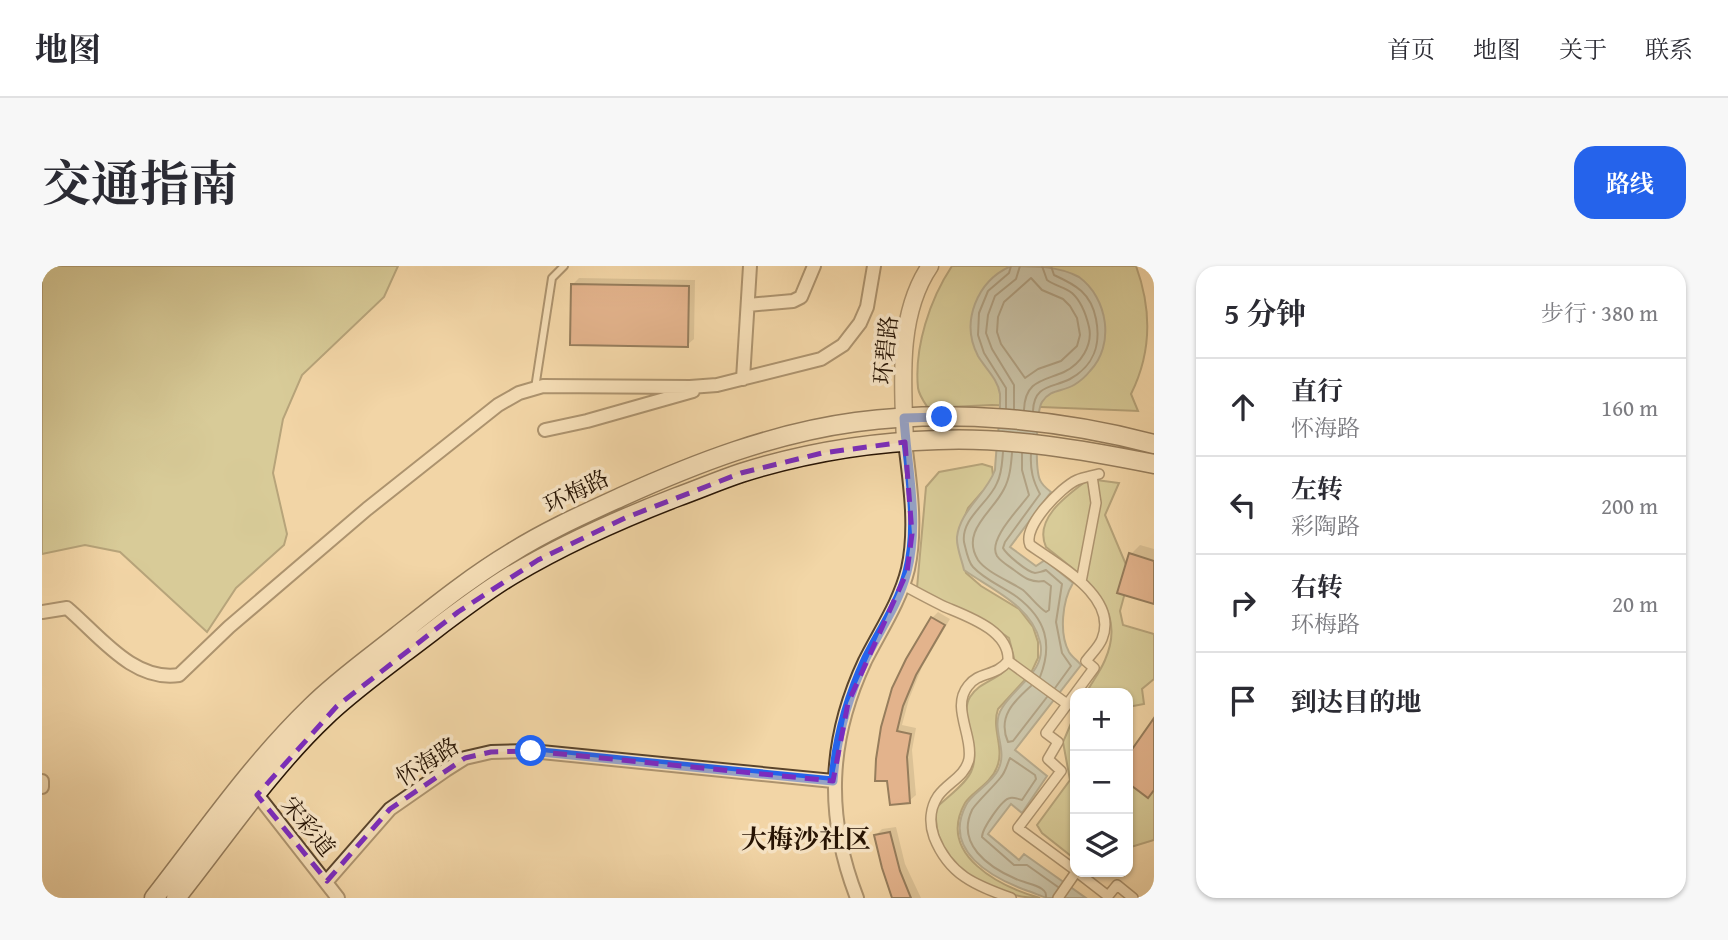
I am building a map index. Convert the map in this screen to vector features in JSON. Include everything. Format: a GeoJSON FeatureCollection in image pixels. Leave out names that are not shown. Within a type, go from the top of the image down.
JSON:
{"type":"FeatureCollection","features":[{"type":"Feature","properties":{"kind":"main road","name":"环梅路"},"geometry":{"type":"LineString","coordinates":[[176,898],[297,721],[346,676],[457,589],[535,539],[645,486],[741,449],[825,428],[904,418],[993,418],[1049,424],[1154,443]]}},
{"type":"Feature","properties":{"kind":"main road","name":"环梅路"},"geometry":{"type":"LineString","coordinates":[[153,898],[251,788],[337,706],[458,612],[538,560],[625,518],[741,473],[822,453],[905,442],[941,439],[993,441],[1154,464]]}},
{"type":"Feature","properties":{"kind":"street"},"geometry":{"type":"LineString","coordinates":[[743,379],[750,266]]}},
{"type":"Feature","properties":{"kind":"street"},"geometry":{"type":"LineString","coordinates":[[748,305],[793,301],[801,297],[814,266]]}},
{"type":"Feature","properties":{"kind":"street"},"geometry":{"type":"LineString","coordinates":[[545,430],[821,359],[843,345],[863,316],[874,266]]}},
{"type":"Feature","properties":{"kind":"street","name":"环碧路"},"geometry":{"type":"LineString","coordinates":[[905,442],[906,337],[916,293],[930,266]]}},
{"type":"Feature","properties":{"kind":"street"},"geometry":{"type":"LineString","coordinates":[[42,612],[66,608],[133,666],[169,677],[179,675],[229,627],[367,509],[498,405],[519,393],[535,388],[717,385]]}},
{"type":"Feature","properties":{"kind":"street"},"geometry":{"type":"LineString","coordinates":[[857,898],[842,845],[833,781],[837,747],[848,704],[860,672],[903,585],[910,559],[912,534],[905,442]]}},
{"type":"Feature","properties":{"kind":"street"},"geometry":{"type":"LineString","coordinates":[[1070,867],[1018,828],[1061,771],[1048,759],[1058,743],[1046,733],[1094,668],[1086,661],[1102,641],[1106,626],[1104,613],[1097,599],[1081,582],[1030,545],[1027,540],[1028,534],[1051,501],[1064,488],[1077,480],[1096,475],[1096,503],[1081,582]]}},
{"type":"Feature","properties":{"kind":"street"},"geometry":{"type":"LineString","coordinates":[[903,585],[971,618],[993,632],[1003,642],[1008,654],[1008,661],[998,672],[977,677],[967,686],[961,698],[969,743],[968,761],[961,776],[939,794],[932,809],[932,829],[941,854],[958,873],[974,884],[1011,898]]}},
{"type":"Feature","properties":{"kind":"street"},"geometry":{"type":"LineString","coordinates":[[1008,661],[1067,704]]}},
{"type":"Feature","properties":{"kind":"street","name":"怀海路"},"geometry":{"type":"LineString","coordinates":[[327,881],[390,809],[465,758],[491,752],[531,751],[833,781]]}},
{"type":"Feature","properties":{"kind":"street"},"geometry":{"type":"LineString","coordinates":[[42,781],[42,787]]}},
{"type":"Feature","properties":{"kind":"street","name":"宋彩道"},"geometry":{"type":"LineString","coordinates":[[251,788],[338,898]]}},
{"type":"Feature","properties":{"kind":"street"},"geometry":{"type":"LineString","coordinates":[[1058,898],[1072,877]]}},
{"type":"Feature","properties":{"kind":"street"},"geometry":{"type":"LineString","coordinates":[[1084,877],[1108,896],[1117,885],[1133,898]]}},
{"type":"Feature","properties":{"kind":"lane"},"geometry":{"type":"LineString","coordinates":[[535,388],[552,278],[564,266]]}},
{"type":"Feature","properties":{"kind":"highlighted area"},"geometry":{"type":"Polygon","coordinates":[[[905,442],[912,534],[907,572],[848,703],[833,781],[531,751],[491,752],[465,758],[390,809],[327,881],[257,795],[337,706],[458,612],[538,560],[625,518],[741,473],[822,453],[905,442]]]}},
{"type":"Feature","properties":{"kind":"green space"},"geometry":{"type":"Polygon","coordinates":[[[42,266],[398,266],[384,297],[302,375],[283,419],[273,473],[287,534],[284,545],[236,588],[207,632],[120,552],[85,545],[42,554],[42,266]]]}},
{"type":"Feature","properties":{"kind":"green space"},"geometry":{"type":"Polygon","coordinates":[[[952,266],[1136,266],[1147,315],[1143,362],[1131,394],[1138,411],[992,405],[928,408],[918,388],[921,340],[937,293],[952,266]]]}},
{"type":"Feature","properties":{"kind":"green space"},"geometry":{"type":"Polygon","coordinates":[[[982,464],[992,467],[993,476],[990,486],[968,508],[960,529],[959,547],[966,573],[981,586],[1019,609],[1033,627],[1038,642],[1038,658],[1031,673],[998,709],[996,724],[1000,753],[997,767],[965,803],[958,822],[959,838],[966,853],[991,877],[1040,898],[1010,894],[967,874],[949,858],[936,823],[936,808],[964,782],[974,763],[967,713],[970,697],[1004,671],[1014,658],[1009,638],[995,628],[917,588],[926,487],[939,472],[982,464]]]}},
{"type":"Feature","properties":{"kind":"green space"},"geometry":{"type":"Polygon","coordinates":[[[1089,479],[1119,483],[1105,515],[1130,574],[1120,611],[1123,625],[1154,634],[1154,679],[1142,689],[1144,704],[1133,706],[1133,688],[1089,688],[1101,669],[1111,641],[1107,608],[1087,582],[1046,547],[1043,536],[1049,517],[1072,492],[1089,479]]]}},
{"type":"Feature","properties":{"kind":"green space"},"geometry":{"type":"Polygon","coordinates":[[[1070,726],[1070,780],[1063,742],[1070,726]]]}},
{"type":"Feature","properties":{"kind":"green space"},"geometry":{"type":"Polygon","coordinates":[[[1154,746],[1154,840],[1133,846],[1133,814],[1133,752],[1154,746]]]}},
{"type":"Feature","properties":{"kind":"green space"},"geometry":{"type":"Polygon","coordinates":[[[1070,780],[1070,855],[1042,833],[1037,825],[1070,780]]]}},
{"type":"Feature","properties":{"kind":"water"},"geometry":{"type":"Polygon","coordinates":[[[1011,266],[1055,269],[1079,277],[1089,286],[1102,309],[1105,335],[1098,360],[1087,375],[1074,385],[1052,393],[1042,402],[1037,428],[1037,465],[1041,482],[1051,492],[1010,547],[1036,566],[1045,560],[1073,583],[1064,608],[1063,627],[1069,652],[1081,665],[1015,750],[1047,776],[1022,813],[1011,804],[988,834],[1019,860],[1024,854],[1086,898],[1046,897],[1000,879],[974,860],[960,836],[960,821],[966,805],[995,775],[1001,762],[997,723],[1002,708],[1029,678],[1041,652],[1036,629],[1020,608],[964,570],[957,541],[963,519],[995,470],[1000,412],[999,389],[973,343],[972,317],[981,292],[999,273],[1011,266]]]}},
{"type":"Feature","properties":{"kind":"building"},"geometry":{"type":"Polygon","coordinates":[[[571,284],[689,286],[688,347],[570,345],[571,284]]]}},
{"type":"Feature","properties":{"kind":"building"},"geometry":{"type":"Polygon","coordinates":[[[1129,553],[1154,561],[1154,604],[1117,593],[1129,553]]]}},
{"type":"Feature","properties":{"kind":"building"},"geometry":{"type":"Polygon","coordinates":[[[931,617],[945,625],[916,675],[903,706],[897,731],[911,734],[907,757],[910,803],[890,805],[887,781],[875,781],[881,727],[892,688],[931,617]]]}},
{"type":"Feature","properties":{"kind":"building"},"geometry":{"type":"Polygon","coordinates":[[[1154,718],[1154,790],[1148,798],[1133,787],[1133,748],[1154,718]]]}},
{"type":"Feature","properties":{"kind":"building"},"geometry":{"type":"Polygon","coordinates":[[[890,832],[900,871],[911,898],[892,898],[882,868],[874,835],[890,832]]]}},
{"type":"Feature","properties":{"kind":"district","name":"大梅沙社区"},"geometry":{"type":"Point","coordinates":[806,838]}},
{"type":"Feature","properties":{"kind":"route"},"geometry":{"type":"LineString","coordinates":[[531,751],[833,781],[837,747],[848,704],[866,658],[898,599],[910,559],[911,516],[904,418],[942,417]]}}]}
